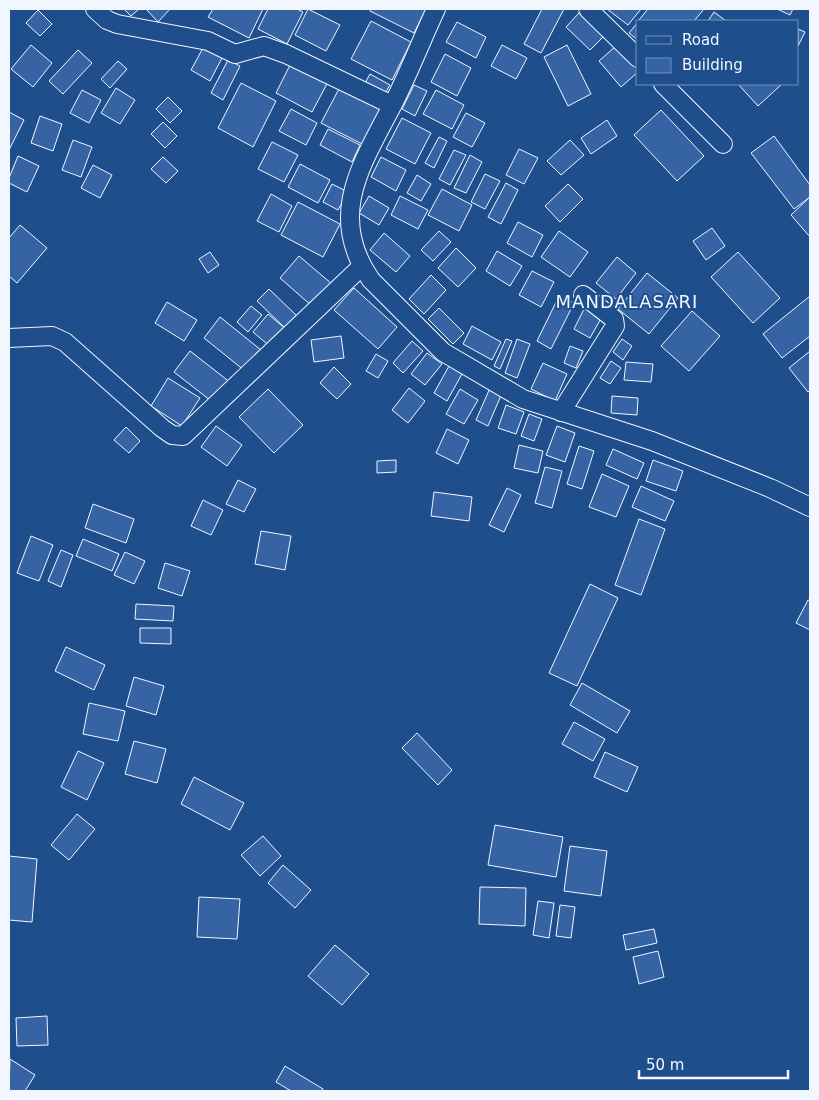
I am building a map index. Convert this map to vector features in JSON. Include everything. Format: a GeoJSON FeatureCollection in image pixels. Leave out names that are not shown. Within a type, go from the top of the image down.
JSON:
{"type":"FeatureCollection","features":[{"type":"Feature","properties":{"kind":"street"},"geometry":{"type":"LineString","coordinates":[[95,9],[107,20],[117,24],[208,41],[235,54],[264,46],[286,54],[392,105]]}},
{"type":"Feature","properties":{"kind":"street"},"geometry":{"type":"LineString","coordinates":[[436,9],[392,105],[357,174],[350,198],[349,224],[352,245],[361,267],[370,280],[443,352],[523,399],[652,441],[770,488],[810,507]]}},
{"type":"Feature","properties":{"kind":"street"},"geometry":{"type":"LineString","coordinates":[[588,9],[636,56]]}},
{"type":"Feature","properties":{"kind":"street"},"geometry":{"type":"LineString","coordinates":[[665,85],[723,144]]}},
{"type":"Feature","properties":{"kind":"street"},"geometry":{"type":"LineString","coordinates":[[9,338],[46,336],[66,342],[162,428],[172,435],[183,436],[361,267]]}},
{"type":"Feature","properties":{"kind":"street"},"geometry":{"type":"LineString","coordinates":[[561,412],[616,326],[614,319],[583,295]]}},
{"type":"Feature","properties":{"kind":"building"},"geometry":{"type":"Polygon","coordinates":[[[124,9],[139,9],[131,16],[124,9]]]}},
{"type":"Feature","properties":{"kind":"building"},"geometry":{"type":"Polygon","coordinates":[[[146,9],[170,9],[158,22],[146,9]]]}},
{"type":"Feature","properties":{"kind":"building"},"geometry":{"type":"Polygon","coordinates":[[[213,9],[263,9],[249,38],[208,17],[213,9]]]}},
{"type":"Feature","properties":{"kind":"building"},"geometry":{"type":"Polygon","coordinates":[[[268,9],[297,9],[303,12],[287,44],[258,29],[268,9]]]}},
{"type":"Feature","properties":{"kind":"building"},"geometry":{"type":"Polygon","coordinates":[[[308,9],[340,25],[326,51],[295,35],[308,9]]]}},
{"type":"Feature","properties":{"kind":"building"},"geometry":{"type":"Polygon","coordinates":[[[371,9],[426,9],[414,33],[370,11],[371,9]]]}},
{"type":"Feature","properties":{"kind":"building"},"geometry":{"type":"Polygon","coordinates":[[[542,9],[564,9],[541,53],[524,44],[542,9]]]}},
{"type":"Feature","properties":{"kind":"building"},"geometry":{"type":"Polygon","coordinates":[[[607,9],[641,9],[628,25],[607,9]]]}},
{"type":"Feature","properties":{"kind":"building"},"geometry":{"type":"Polygon","coordinates":[[[648,9],[704,9],[695,20],[639,20],[648,9]]]}},
{"type":"Feature","properties":{"kind":"building"},"geometry":{"type":"Polygon","coordinates":[[[777,9],[793,9],[790,15],[777,9]]]}},
{"type":"Feature","properties":{"kind":"building"},"geometry":{"type":"Polygon","coordinates":[[[38,10],[52,24],[40,36],[26,23],[38,10]]]}},
{"type":"Feature","properties":{"kind":"building"},"geometry":{"type":"Polygon","coordinates":[[[714,12],[725,20],[709,20],[714,12]]]}},
{"type":"Feature","properties":{"kind":"building"},"geometry":{"type":"Polygon","coordinates":[[[579,13],[603,37],[590,50],[566,27],[579,13]]]}},
{"type":"Feature","properties":{"kind":"building"},"geometry":{"type":"Polygon","coordinates":[[[371,21],[411,42],[392,80],[351,59],[371,21]]]}},
{"type":"Feature","properties":{"kind":"building"},"geometry":{"type":"Polygon","coordinates":[[[457,22],[486,37],[476,58],[446,42],[457,22]]]}},
{"type":"Feature","properties":{"kind":"building"},"geometry":{"type":"Polygon","coordinates":[[[636,24],[636,38],[629,33],[636,24]]]}},
{"type":"Feature","properties":{"kind":"building"},"geometry":{"type":"Polygon","coordinates":[[[799,29],[805,32],[799,44],[799,29]]]}},
{"type":"Feature","properties":{"kind":"building"},"geometry":{"type":"Polygon","coordinates":[[[31,45],[52,63],[33,87],[11,69],[31,45]]]}},
{"type":"Feature","properties":{"kind":"building"},"geometry":{"type":"Polygon","coordinates":[[[502,45],[527,58],[516,79],[491,66],[502,45]]]}},
{"type":"Feature","properties":{"kind":"building"},"geometry":{"type":"Polygon","coordinates":[[[567,45],[591,94],[568,106],[544,57],[567,45]]]}},
{"type":"Feature","properties":{"kind":"building"},"geometry":{"type":"Polygon","coordinates":[[[617,45],[636,67],[636,74],[621,87],[599,61],[617,45]]]}},
{"type":"Feature","properties":{"kind":"building"},"geometry":{"type":"Polygon","coordinates":[[[203,48],[222,58],[210,81],[191,70],[203,48]]]}},
{"type":"Feature","properties":{"kind":"building"},"geometry":{"type":"Polygon","coordinates":[[[78,50],[92,63],[63,94],[49,81],[78,50]]]}},
{"type":"Feature","properties":{"kind":"building"},"geometry":{"type":"Polygon","coordinates":[[[445,54],[471,68],[457,96],[431,82],[445,54]]]}},
{"type":"Feature","properties":{"kind":"building"},"geometry":{"type":"Polygon","coordinates":[[[228,60],[240,66],[223,100],[211,93],[228,60]]]}},
{"type":"Feature","properties":{"kind":"building"},"geometry":{"type":"Polygon","coordinates":[[[118,61],[127,69],[110,88],[101,79],[118,61]]]}},
{"type":"Feature","properties":{"kind":"building"},"geometry":{"type":"Polygon","coordinates":[[[292,61],[329,80],[312,112],[276,93],[292,61]]]}},
{"type":"Feature","properties":{"kind":"building"},"geometry":{"type":"Polygon","coordinates":[[[370,74],[390,85],[384,95],[364,85],[370,74]]]}},
{"type":"Feature","properties":{"kind":"building"},"geometry":{"type":"Polygon","coordinates":[[[241,83],[276,101],[253,147],[218,128],[241,83]]]}},
{"type":"Feature","properties":{"kind":"building"},"geometry":{"type":"Polygon","coordinates":[[[342,83],[384,105],[364,145],[321,123],[342,83]]]}},
{"type":"Feature","properties":{"kind":"building"},"geometry":{"type":"Polygon","coordinates":[[[414,85],[427,91],[415,116],[402,109],[414,85]]]}},
{"type":"Feature","properties":{"kind":"building"},"geometry":{"type":"Polygon","coordinates":[[[739,85],[781,85],[758,106],[739,85]]]}},
{"type":"Feature","properties":{"kind":"building"},"geometry":{"type":"Polygon","coordinates":[[[116,88],[135,100],[120,124],[101,113],[116,88]]]}},
{"type":"Feature","properties":{"kind":"building"},"geometry":{"type":"Polygon","coordinates":[[[82,90],[101,100],[89,123],[70,113],[82,90]]]}},
{"type":"Feature","properties":{"kind":"building"},"geometry":{"type":"Polygon","coordinates":[[[436,90],[464,105],[452,129],[423,114],[436,90]]]}},
{"type":"Feature","properties":{"kind":"building"},"geometry":{"type":"Polygon","coordinates":[[[168,97],[182,111],[170,123],[156,109],[168,97]]]}},
{"type":"Feature","properties":{"kind":"building"},"geometry":{"type":"Polygon","coordinates":[[[291,109],[317,123],[306,145],[279,131],[291,109]]]}},
{"type":"Feature","properties":{"kind":"building"},"geometry":{"type":"Polygon","coordinates":[[[661,110],[704,156],[677,181],[634,135],[661,110]]]}},
{"type":"Feature","properties":{"kind":"building"},"geometry":{"type":"Polygon","coordinates":[[[9,112],[24,120],[9,150],[9,112]]]}},
{"type":"Feature","properties":{"kind":"building"},"geometry":{"type":"Polygon","coordinates":[[[466,113],[485,123],[472,147],[453,137],[466,113]]]}},
{"type":"Feature","properties":{"kind":"building"},"geometry":{"type":"Polygon","coordinates":[[[40,116],[62,124],[53,151],[31,143],[40,116]]]}},
{"type":"Feature","properties":{"kind":"building"},"geometry":{"type":"Polygon","coordinates":[[[402,118],[431,133],[415,164],[386,149],[402,118]]]}},
{"type":"Feature","properties":{"kind":"building"},"geometry":{"type":"Polygon","coordinates":[[[607,120],[617,136],[591,154],[581,138],[607,120]]]}},
{"type":"Feature","properties":{"kind":"building"},"geometry":{"type":"Polygon","coordinates":[[[163,122],[177,136],[165,148],[151,134],[163,122]]]}},
{"type":"Feature","properties":{"kind":"building"},"geometry":{"type":"Polygon","coordinates":[[[328,129],[360,145],[352,162],[320,145],[328,129]]]}},
{"type":"Feature","properties":{"kind":"building"},"geometry":{"type":"Polygon","coordinates":[[[774,136],[810,185],[810,197],[794,209],[751,153],[774,136]]]}},
{"type":"Feature","properties":{"kind":"building"},"geometry":{"type":"Polygon","coordinates":[[[439,137],[447,141],[434,168],[425,163],[439,137]]]}},
{"type":"Feature","properties":{"kind":"building"},"geometry":{"type":"Polygon","coordinates":[[[73,140],[92,147],[81,177],[62,170],[73,140]]]}},
{"type":"Feature","properties":{"kind":"building"},"geometry":{"type":"Polygon","coordinates":[[[570,140],[584,155],[561,175],[547,161],[570,140]]]}},
{"type":"Feature","properties":{"kind":"building"},"geometry":{"type":"Polygon","coordinates":[[[272,142],[298,155],[284,182],[258,169],[272,142]]]}},
{"type":"Feature","properties":{"kind":"building"},"geometry":{"type":"Polygon","coordinates":[[[519,149],[538,158],[524,184],[506,175],[519,149]]]}},
{"type":"Feature","properties":{"kind":"building"},"geometry":{"type":"Polygon","coordinates":[[[454,150],[466,155],[450,185],[439,179],[454,150]]]}},
{"type":"Feature","properties":{"kind":"building"},"geometry":{"type":"Polygon","coordinates":[[[470,155],[482,162],[466,193],[454,188],[470,155]]]}},
{"type":"Feature","properties":{"kind":"building"},"geometry":{"type":"Polygon","coordinates":[[[18,156],[39,166],[27,192],[9,183],[9,178],[18,156]]]}},
{"type":"Feature","properties":{"kind":"building"},"geometry":{"type":"Polygon","coordinates":[[[163,157],[178,171],[166,183],[151,169],[163,157]]]}},
{"type":"Feature","properties":{"kind":"building"},"geometry":{"type":"Polygon","coordinates":[[[381,157],[406,170],[396,191],[371,177],[381,157]]]}},
{"type":"Feature","properties":{"kind":"building"},"geometry":{"type":"Polygon","coordinates":[[[300,164],[330,180],[318,203],[288,187],[300,164]]]}},
{"type":"Feature","properties":{"kind":"building"},"geometry":{"type":"Polygon","coordinates":[[[93,165],[112,175],[100,198],[81,188],[93,165]]]}},
{"type":"Feature","properties":{"kind":"building"},"geometry":{"type":"Polygon","coordinates":[[[485,174],[500,181],[485,209],[471,202],[485,174]]]}},
{"type":"Feature","properties":{"kind":"building"},"geometry":{"type":"Polygon","coordinates":[[[417,175],[431,184],[421,201],[407,193],[417,175]]]}},
{"type":"Feature","properties":{"kind":"building"},"geometry":{"type":"Polygon","coordinates":[[[506,183],[518,190],[501,224],[488,217],[506,183]]]}},
{"type":"Feature","properties":{"kind":"building"},"geometry":{"type":"Polygon","coordinates":[[[332,184],[348,192],[338,210],[323,202],[332,184]]]}},
{"type":"Feature","properties":{"kind":"building"},"geometry":{"type":"Polygon","coordinates":[[[568,184],[583,199],[560,222],[545,206],[568,184]]]}},
{"type":"Feature","properties":{"kind":"building"},"geometry":{"type":"Polygon","coordinates":[[[442,189],[472,205],[459,231],[428,215],[442,189]]]}},
{"type":"Feature","properties":{"kind":"building"},"geometry":{"type":"Polygon","coordinates":[[[271,194],[292,206],[279,232],[257,221],[271,194]]]}},
{"type":"Feature","properties":{"kind":"building"},"geometry":{"type":"Polygon","coordinates":[[[369,196],[389,208],[379,225],[359,213],[369,196]]]}},
{"type":"Feature","properties":{"kind":"building"},"geometry":{"type":"Polygon","coordinates":[[[400,196],[428,210],[418,229],[391,215],[400,196]]]}},
{"type":"Feature","properties":{"kind":"building"},"geometry":{"type":"Polygon","coordinates":[[[810,197],[810,237],[791,215],[810,197]]]}},
{"type":"Feature","properties":{"kind":"building"},"geometry":{"type":"Polygon","coordinates":[[[298,202],[340,224],[323,257],[281,235],[298,202]]]}},
{"type":"Feature","properties":{"kind":"building"},"geometry":{"type":"Polygon","coordinates":[[[518,222],[543,235],[532,257],[507,243],[518,222]]]}},
{"type":"Feature","properties":{"kind":"building"},"geometry":{"type":"Polygon","coordinates":[[[20,225],[47,248],[17,283],[9,276],[9,238],[20,225]]]}},
{"type":"Feature","properties":{"kind":"building"},"geometry":{"type":"Polygon","coordinates":[[[712,228],[725,246],[706,260],[693,241],[712,228]]]}},
{"type":"Feature","properties":{"kind":"building"},"geometry":{"type":"Polygon","coordinates":[[[439,231],[451,242],[433,261],[421,250],[439,231]]]}},
{"type":"Feature","properties":{"kind":"building"},"geometry":{"type":"Polygon","coordinates":[[[559,231],[588,252],[570,277],[541,257],[559,231]]]}},
{"type":"Feature","properties":{"kind":"building"},"geometry":{"type":"Polygon","coordinates":[[[384,233],[410,256],[396,272],[370,250],[384,233]]]}},
{"type":"Feature","properties":{"kind":"building"},"geometry":{"type":"Polygon","coordinates":[[[456,248],[476,268],[458,287],[438,268],[456,248]]]}},
{"type":"Feature","properties":{"kind":"building"},"geometry":{"type":"Polygon","coordinates":[[[497,251],[522,266],[510,286],[486,271],[497,251]]]}},
{"type":"Feature","properties":{"kind":"building"},"geometry":{"type":"Polygon","coordinates":[[[210,252],[219,265],[208,273],[199,259],[210,252]]]}},
{"type":"Feature","properties":{"kind":"building"},"geometry":{"type":"Polygon","coordinates":[[[738,252],[780,298],[753,323],[711,277],[738,252]]]}},
{"type":"Feature","properties":{"kind":"building"},"geometry":{"type":"Polygon","coordinates":[[[299,256],[332,284],[313,307],[280,278],[299,256]]]}},
{"type":"Feature","properties":{"kind":"building"},"geometry":{"type":"Polygon","coordinates":[[[617,257],[636,273],[616,299],[596,283],[617,257]]]}},
{"type":"Feature","properties":{"kind":"building"},"geometry":{"type":"Polygon","coordinates":[[[532,271],[554,282],[541,307],[519,295],[532,271]]]}},
{"type":"Feature","properties":{"kind":"building"},"geometry":{"type":"Polygon","coordinates":[[[647,273],[678,298],[649,334],[618,309],[647,273]]]}},
{"type":"Feature","properties":{"kind":"building"},"geometry":{"type":"Polygon","coordinates":[[[431,275],[446,290],[424,314],[409,299],[431,275]]]}},
{"type":"Feature","properties":{"kind":"building"},"geometry":{"type":"Polygon","coordinates":[[[354,288],[397,327],[378,349],[334,310],[354,288]]]}},
{"type":"Feature","properties":{"kind":"building"},"geometry":{"type":"Polygon","coordinates":[[[269,289],[297,316],[285,328],[257,301],[269,289]]]}},
{"type":"Feature","properties":{"kind":"building"},"geometry":{"type":"Polygon","coordinates":[[[559,296],[574,303],[551,349],[537,341],[559,296]]]}},
{"type":"Feature","properties":{"kind":"building"},"geometry":{"type":"Polygon","coordinates":[[[810,296],[810,336],[782,358],[763,334],[810,296]]]}},
{"type":"Feature","properties":{"kind":"building"},"geometry":{"type":"Polygon","coordinates":[[[167,302],[197,320],[184,341],[155,323],[167,302]]]}},
{"type":"Feature","properties":{"kind":"building"},"geometry":{"type":"Polygon","coordinates":[[[586,305],[603,315],[590,338],[574,329],[586,305]]]}},
{"type":"Feature","properties":{"kind":"building"},"geometry":{"type":"Polygon","coordinates":[[[251,306],[262,315],[248,332],[237,322],[251,306]]]}},
{"type":"Feature","properties":{"kind":"building"},"geometry":{"type":"Polygon","coordinates":[[[439,308],[464,333],[453,344],[428,319],[439,308]]]}},
{"type":"Feature","properties":{"kind":"building"},"geometry":{"type":"Polygon","coordinates":[[[692,311],[720,336],[689,371],[661,346],[692,311]]]}},
{"type":"Feature","properties":{"kind":"building"},"geometry":{"type":"Polygon","coordinates":[[[268,314],[288,331],[273,349],[253,332],[268,314]]]}},
{"type":"Feature","properties":{"kind":"building"},"geometry":{"type":"Polygon","coordinates":[[[220,317],[261,350],[245,371],[204,338],[220,317]]]}},
{"type":"Feature","properties":{"kind":"building"},"geometry":{"type":"Polygon","coordinates":[[[472,326],[501,342],[492,360],[463,344],[472,326]]]}},
{"type":"Feature","properties":{"kind":"building"},"geometry":{"type":"Polygon","coordinates":[[[341,336],[344,358],[314,362],[311,340],[341,336]]]}},
{"type":"Feature","properties":{"kind":"building"},"geometry":{"type":"Polygon","coordinates":[[[506,339],[512,341],[500,369],[494,366],[506,339]]]}},
{"type":"Feature","properties":{"kind":"building"},"geometry":{"type":"Polygon","coordinates":[[[517,339],[530,344],[517,378],[505,373],[517,339]]]}},
{"type":"Feature","properties":{"kind":"building"},"geometry":{"type":"Polygon","coordinates":[[[622,339],[632,346],[623,360],[613,352],[622,339]]]}},
{"type":"Feature","properties":{"kind":"building"},"geometry":{"type":"Polygon","coordinates":[[[412,341],[423,351],[403,373],[393,363],[412,341]]]}},
{"type":"Feature","properties":{"kind":"building"},"geometry":{"type":"Polygon","coordinates":[[[570,346],[583,351],[576,368],[564,363],[570,346]]]}},
{"type":"Feature","properties":{"kind":"building"},"geometry":{"type":"Polygon","coordinates":[[[190,351],[231,383],[215,404],[174,372],[190,351]]]}},
{"type":"Feature","properties":{"kind":"building"},"geometry":{"type":"Polygon","coordinates":[[[810,351],[810,390],[808,392],[789,368],[810,351]]]}},
{"type":"Feature","properties":{"kind":"building"},"geometry":{"type":"Polygon","coordinates":[[[427,353],[442,364],[425,385],[411,374],[427,353]]]}},
{"type":"Feature","properties":{"kind":"building"},"geometry":{"type":"Polygon","coordinates":[[[376,354],[388,361],[378,378],[366,371],[376,354]]]}},
{"type":"Feature","properties":{"kind":"building"},"geometry":{"type":"Polygon","coordinates":[[[611,361],[621,368],[610,384],[600,378],[611,361]]]}},
{"type":"Feature","properties":{"kind":"building"},"geometry":{"type":"Polygon","coordinates":[[[626,362],[653,364],[651,382],[624,380],[626,362]]]}},
{"type":"Feature","properties":{"kind":"building"},"geometry":{"type":"Polygon","coordinates":[[[543,363],[567,374],[555,401],[531,389],[543,363]]]}},
{"type":"Feature","properties":{"kind":"building"},"geometry":{"type":"Polygon","coordinates":[[[449,366],[462,374],[447,401],[434,393],[449,366]]]}},
{"type":"Feature","properties":{"kind":"building"},"geometry":{"type":"Polygon","coordinates":[[[334,367],[351,384],[337,399],[320,383],[334,367]]]}},
{"type":"Feature","properties":{"kind":"building"},"geometry":{"type":"Polygon","coordinates":[[[168,378],[200,398],[182,426],[151,406],[168,378]]]}},
{"type":"Feature","properties":{"kind":"building"},"geometry":{"type":"Polygon","coordinates":[[[409,388],[425,401],[408,423],[392,410],[409,388]]]}},
{"type":"Feature","properties":{"kind":"building"},"geometry":{"type":"Polygon","coordinates":[[[490,388],[502,393],[488,426],[476,420],[490,388]]]}},
{"type":"Feature","properties":{"kind":"building"},"geometry":{"type":"Polygon","coordinates":[[[268,389],[303,425],[274,453],[239,417],[268,389]]]}},
{"type":"Feature","properties":{"kind":"building"},"geometry":{"type":"Polygon","coordinates":[[[460,389],[478,400],[464,424],[446,414],[460,389]]]}},
{"type":"Feature","properties":{"kind":"building"},"geometry":{"type":"Polygon","coordinates":[[[612,396],[638,398],[637,415],[611,413],[612,396]]]}},
{"type":"Feature","properties":{"kind":"building"},"geometry":{"type":"Polygon","coordinates":[[[506,405],[524,412],[516,434],[498,428],[506,405]]]}},
{"type":"Feature","properties":{"kind":"building"},"geometry":{"type":"Polygon","coordinates":[[[529,414],[542,419],[534,441],[521,436],[529,414]]]}},
{"type":"Feature","properties":{"kind":"building"},"geometry":{"type":"Polygon","coordinates":[[[216,426],[242,445],[227,466],[201,447],[216,426]]]}},
{"type":"Feature","properties":{"kind":"building"},"geometry":{"type":"Polygon","coordinates":[[[557,426],[575,433],[565,462],[546,455],[557,426]]]}},
{"type":"Feature","properties":{"kind":"building"},"geometry":{"type":"Polygon","coordinates":[[[126,427],[140,441],[129,453],[114,440],[126,427]]]}},
{"type":"Feature","properties":{"kind":"building"},"geometry":{"type":"Polygon","coordinates":[[[447,429],[469,440],[458,464],[436,453],[447,429]]]}},
{"type":"Feature","properties":{"kind":"building"},"geometry":{"type":"Polygon","coordinates":[[[519,445],[543,451],[538,473],[514,468],[519,445]]]}},
{"type":"Feature","properties":{"kind":"building"},"geometry":{"type":"Polygon","coordinates":[[[579,446],[594,451],[582,489],[567,484],[579,446]]]}},
{"type":"Feature","properties":{"kind":"building"},"geometry":{"type":"Polygon","coordinates":[[[613,449],[644,463],[637,479],[606,465],[613,449]]]}},
{"type":"Feature","properties":{"kind":"building"},"geometry":{"type":"Polygon","coordinates":[[[396,460],[396,472],[377,473],[377,461],[396,460]]]}},
{"type":"Feature","properties":{"kind":"building"},"geometry":{"type":"Polygon","coordinates":[[[653,460],[683,471],[676,491],[646,481],[653,460]]]}},
{"type":"Feature","properties":{"kind":"building"},"geometry":{"type":"Polygon","coordinates":[[[545,467],[562,471],[552,508],[535,503],[545,467]]]}},
{"type":"Feature","properties":{"kind":"building"},"geometry":{"type":"Polygon","coordinates":[[[602,474],[629,486],[616,517],[589,507],[602,474]]]}},
{"type":"Feature","properties":{"kind":"building"},"geometry":{"type":"Polygon","coordinates":[[[238,480],[256,489],[244,512],[226,504],[238,480]]]}},
{"type":"Feature","properties":{"kind":"building"},"geometry":{"type":"Polygon","coordinates":[[[641,486],[674,501],[665,521],[632,507],[641,486]]]}},
{"type":"Feature","properties":{"kind":"building"},"geometry":{"type":"Polygon","coordinates":[[[507,488],[521,495],[504,532],[489,525],[507,488]]]}},
{"type":"Feature","properties":{"kind":"building"},"geometry":{"type":"Polygon","coordinates":[[[434,492],[472,497],[469,521],[431,516],[434,492]]]}},
{"type":"Feature","properties":{"kind":"building"},"geometry":{"type":"Polygon","coordinates":[[[203,500],[223,510],[211,535],[191,526],[203,500]]]}},
{"type":"Feature","properties":{"kind":"building"},"geometry":{"type":"Polygon","coordinates":[[[93,504],[134,519],[126,543],[85,528],[93,504]]]}},
{"type":"Feature","properties":{"kind":"building"},"geometry":{"type":"Polygon","coordinates":[[[639,519],[665,529],[641,595],[615,585],[639,519]]]}},
{"type":"Feature","properties":{"kind":"building"},"geometry":{"type":"Polygon","coordinates":[[[261,531],[291,536],[285,570],[255,564],[261,531]]]}},
{"type":"Feature","properties":{"kind":"building"},"geometry":{"type":"Polygon","coordinates":[[[31,536],[53,545],[39,581],[17,573],[31,536]]]}},
{"type":"Feature","properties":{"kind":"building"},"geometry":{"type":"Polygon","coordinates":[[[83,539],[119,554],[112,571],[76,556],[83,539]]]}},
{"type":"Feature","properties":{"kind":"building"},"geometry":{"type":"Polygon","coordinates":[[[61,550],[73,555],[61,587],[48,581],[61,550]]]}},
{"type":"Feature","properties":{"kind":"building"},"geometry":{"type":"Polygon","coordinates":[[[125,552],[145,561],[134,584],[114,575],[125,552]]]}},
{"type":"Feature","properties":{"kind":"building"},"geometry":{"type":"Polygon","coordinates":[[[165,563],[190,571],[182,596],[158,588],[165,563]]]}},
{"type":"Feature","properties":{"kind":"building"},"geometry":{"type":"Polygon","coordinates":[[[590,584],[618,598],[577,686],[549,673],[590,584]]]}},
{"type":"Feature","properties":{"kind":"building"},"geometry":{"type":"Polygon","coordinates":[[[808,600],[810,601],[810,630],[796,623],[808,600]]]}},
{"type":"Feature","properties":{"kind":"building"},"geometry":{"type":"Polygon","coordinates":[[[136,604],[174,606],[173,621],[135,619],[136,604]]]}},
{"type":"Feature","properties":{"kind":"building"},"geometry":{"type":"Polygon","coordinates":[[[140,628],[171,628],[171,644],[140,643],[140,628]]]}},
{"type":"Feature","properties":{"kind":"building"},"geometry":{"type":"Polygon","coordinates":[[[66,647],[105,665],[94,690],[55,671],[66,647]]]}},
{"type":"Feature","properties":{"kind":"building"},"geometry":{"type":"Polygon","coordinates":[[[134,677],[164,686],[156,715],[126,706],[134,677]]]}},
{"type":"Feature","properties":{"kind":"building"},"geometry":{"type":"Polygon","coordinates":[[[582,683],[630,711],[617,733],[570,705],[582,683]]]}},
{"type":"Feature","properties":{"kind":"building"},"geometry":{"type":"Polygon","coordinates":[[[89,703],[125,711],[118,741],[83,734],[89,703]]]}},
{"type":"Feature","properties":{"kind":"building"},"geometry":{"type":"Polygon","coordinates":[[[574,722],[605,739],[593,761],[562,744],[574,722]]]}},
{"type":"Feature","properties":{"kind":"building"},"geometry":{"type":"Polygon","coordinates":[[[417,733],[452,770],[438,785],[402,748],[417,733]]]}},
{"type":"Feature","properties":{"kind":"building"},"geometry":{"type":"Polygon","coordinates":[[[134,741],[166,749],[157,783],[125,774],[134,741]]]}},
{"type":"Feature","properties":{"kind":"building"},"geometry":{"type":"Polygon","coordinates":[[[78,751],[104,763],[87,800],[61,787],[78,751]]]}},
{"type":"Feature","properties":{"kind":"building"},"geometry":{"type":"Polygon","coordinates":[[[605,752],[638,767],[627,792],[594,777],[605,752]]]}},
{"type":"Feature","properties":{"kind":"building"},"geometry":{"type":"Polygon","coordinates":[[[194,777],[244,803],[230,830],[181,804],[194,777]]]}},
{"type":"Feature","properties":{"kind":"building"},"geometry":{"type":"Polygon","coordinates":[[[77,814],[95,829],[69,860],[51,845],[77,814]]]}},
{"type":"Feature","properties":{"kind":"building"},"geometry":{"type":"Polygon","coordinates":[[[495,825],[563,837],[556,877],[488,865],[495,825]]]}},
{"type":"Feature","properties":{"kind":"building"},"geometry":{"type":"Polygon","coordinates":[[[263,836],[281,856],[260,876],[241,855],[263,836]]]}},
{"type":"Feature","properties":{"kind":"building"},"geometry":{"type":"Polygon","coordinates":[[[570,846],[607,851],[601,896],[564,891],[570,846]]]}},
{"type":"Feature","properties":{"kind":"building"},"geometry":{"type":"Polygon","coordinates":[[[9,856],[37,859],[32,922],[9,920],[9,856]]]}},
{"type":"Feature","properties":{"kind":"building"},"geometry":{"type":"Polygon","coordinates":[[[283,865],[311,890],[295,908],[268,883],[283,865]]]}},
{"type":"Feature","properties":{"kind":"building"},"geometry":{"type":"Polygon","coordinates":[[[480,887],[526,888],[525,926],[479,924],[480,887]]]}},
{"type":"Feature","properties":{"kind":"building"},"geometry":{"type":"Polygon","coordinates":[[[199,897],[240,899],[237,939],[197,937],[199,897]]]}},
{"type":"Feature","properties":{"kind":"building"},"geometry":{"type":"Polygon","coordinates":[[[538,901],[554,903],[549,938],[533,935],[538,901]]]}},
{"type":"Feature","properties":{"kind":"building"},"geometry":{"type":"Polygon","coordinates":[[[560,905],[575,907],[571,938],[556,936],[560,905]]]}},
{"type":"Feature","properties":{"kind":"building"},"geometry":{"type":"Polygon","coordinates":[[[654,929],[657,943],[626,950],[623,935],[654,929]]]}},
{"type":"Feature","properties":{"kind":"building"},"geometry":{"type":"Polygon","coordinates":[[[335,945],[369,974],[342,1005],[308,976],[335,945]]]}},
{"type":"Feature","properties":{"kind":"building"},"geometry":{"type":"Polygon","coordinates":[[[658,951],[664,977],[639,984],[633,957],[658,951]]]}},
{"type":"Feature","properties":{"kind":"building"},"geometry":{"type":"Polygon","coordinates":[[[47,1016],[48,1045],[17,1046],[16,1018],[47,1016]]]}},
{"type":"Feature","properties":{"kind":"building"},"geometry":{"type":"Polygon","coordinates":[[[10,1059],[35,1075],[25,1091],[9,1091],[10,1059]]]}},
{"type":"Feature","properties":{"kind":"building"},"geometry":{"type":"Polygon","coordinates":[[[285,1066],[323,1089],[322,1091],[291,1091],[276,1082],[285,1066]]]}},
{"type":"Feature","properties":{"kind":"district","name":"MANDALASARI"},"geometry":{"type":"Point","coordinates":[627,301]}}]}
